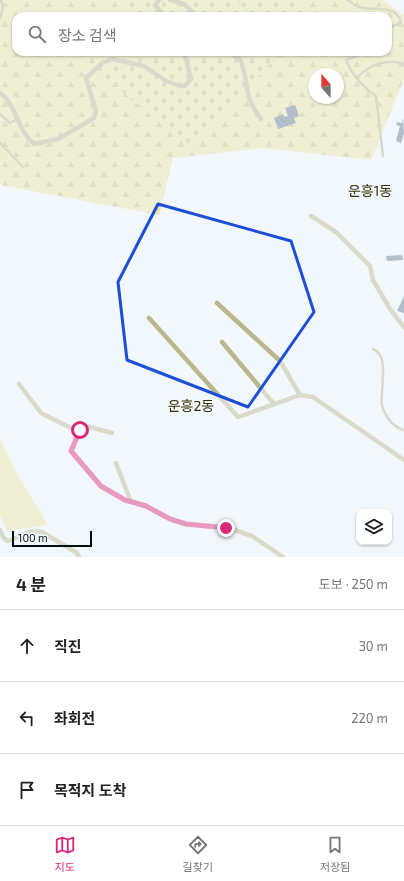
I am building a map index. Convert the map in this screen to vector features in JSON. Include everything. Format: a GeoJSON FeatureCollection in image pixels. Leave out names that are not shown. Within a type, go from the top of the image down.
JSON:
{"type":"FeatureCollection","features":[{"type":"Feature","properties":{"kind":"street"},"geometry":{"type":"LineString","coordinates":[[159,0],[155,6],[161,12]]}},
{"type":"Feature","properties":{"kind":"street"},"geometry":{"type":"LineString","coordinates":[[170,0],[184,4],[193,12]]}},
{"type":"Feature","properties":{"kind":"street"},"geometry":{"type":"LineString","coordinates":[[0,93],[7,98],[25,136],[34,144],[58,139],[94,118],[96,112],[86,78],[102,63],[112,59],[135,63],[144,66],[166,81],[180,86],[185,86],[191,78],[185,56]]}},
{"type":"Feature","properties":{"kind":"street"},"geometry":{"type":"LineString","coordinates":[[234,56],[240,59],[248,98],[253,109],[261,119]]}},
{"type":"Feature","properties":{"kind":"street"},"geometry":{"type":"LineString","coordinates":[[311,216],[336,232],[370,266],[373,280],[390,309],[404,327]]}},
{"type":"Feature","properties":{"kind":"street"},"geometry":{"type":"LineString","coordinates":[[217,303],[280,361],[300,395]]}},
{"type":"Feature","properties":{"kind":"street"},"geometry":{"type":"LineString","coordinates":[[149,318],[238,416],[300,395],[313,397],[404,460]]}},
{"type":"Feature","properties":{"kind":"street"},"geometry":{"type":"LineString","coordinates":[[222,342],[274,404]]}},
{"type":"Feature","properties":{"kind":"street"},"geometry":{"type":"LineString","coordinates":[[19,384],[41,413],[71,428],[80,430]]}},
{"type":"Feature","properties":{"kind":"street"},"geometry":{"type":"LineString","coordinates":[[112,433],[86,426],[80,430],[71,451],[101,486],[131,502],[146,506],[170,519],[186,524],[226,528],[252,536],[283,557]]}},
{"type":"Feature","properties":{"kind":"street"},"geometry":{"type":"LineString","coordinates":[[116,463],[131,502]]}},
{"type":"Feature","properties":{"kind":"street"},"geometry":{"type":"LineString","coordinates":[[0,530],[3,537],[7,541],[36,530],[42,532],[77,553],[79,557]]}},
{"type":"Feature","properties":{"kind":"lane"},"geometry":{"type":"LineString","coordinates":[[0,18],[3,8],[1,0]]}},
{"type":"Feature","properties":{"kind":"lane"},"geometry":{"type":"LineString","coordinates":[[348,0],[358,7],[393,10],[398,14],[401,21],[392,26]]}},
{"type":"Feature","properties":{"kind":"lane"},"geometry":{"type":"LineString","coordinates":[[356,56],[346,60],[349,69],[364,88],[376,96],[383,156]]}},
{"type":"Feature","properties":{"kind":"lane"},"geometry":{"type":"LineString","coordinates":[[357,78],[364,70],[377,64],[397,62],[404,64]]}},
{"type":"Feature","properties":{"kind":"lane"},"geometry":{"type":"LineString","coordinates":[[0,114],[10,123],[18,119]]}},
{"type":"Feature","properties":{"kind":"lane"},"geometry":{"type":"LineString","coordinates":[[0,143],[23,167]]}},
{"type":"Feature","properties":{"kind":"lane"},"geometry":{"type":"LineString","coordinates":[[373,349],[379,352],[382,359],[382,402],[384,411],[394,425],[404,430]]}},
{"type":"Feature","properties":{"kind":"path"},"geometry":{"type":"LineString","coordinates":[[239,0],[248,12]]}},
{"type":"Feature","properties":{"kind":"highlighted area"},"geometry":{"type":"Polygon","coordinates":[[[158,204],[291,241],[314,312],[248,407],[127,360],[118,282],[158,204]]]}},
{"type":"Feature","properties":{"kind":"green space"},"geometry":{"type":"Polygon","coordinates":[[[0,0],[383,0],[404,15],[404,79],[371,160],[262,148],[173,158],[159,215],[0,185],[0,0]]]}},
{"type":"Feature","properties":{"kind":"green space"},"geometry":{"type":"Polygon","coordinates":[[[123,0],[289,0],[317,11],[316,12],[126,12],[123,0]]]}},
{"type":"Feature","properties":{"kind":"green space"},"geometry":{"type":"Polygon","coordinates":[[[93,56],[276,56],[194,148],[85,63],[93,56]]]}},
{"type":"Feature","properties":{"kind":"green space"},"geometry":{"type":"Polygon","coordinates":[[[0,439],[17,474],[48,525],[7,531],[0,516],[0,439]]]}},
{"type":"Feature","properties":{"kind":"building"},"geometry":{"type":"Polygon","coordinates":[[[295,105],[299,116],[294,118],[296,123],[278,129],[274,118],[283,114],[284,117],[288,116],[285,108],[295,105]]]}},
{"type":"Feature","properties":{"kind":"building"},"geometry":{"type":"Polygon","coordinates":[[[403,117],[404,133],[401,143],[396,141],[400,126],[396,125],[397,122],[402,123],[403,117]]]}},
{"type":"Feature","properties":{"kind":"building"},"geometry":{"type":"Polygon","coordinates":[[[402,255],[403,260],[387,261],[386,256],[402,255]]]}},
{"type":"Feature","properties":{"kind":"building"},"geometry":{"type":"Polygon","coordinates":[[[404,296],[404,313],[397,311],[404,296]]]}},
{"type":"Feature","properties":{"kind":"district","name":"운흥1동"},"geometry":{"type":"Point","coordinates":[370,191]}},
{"type":"Feature","properties":{"kind":"district","name":"운흥2동"},"geometry":{"type":"Point","coordinates":[191,406]}},
{"type":"Feature","properties":{"kind":"route"},"geometry":{"type":"LineString","coordinates":[[80,430],[71,451],[90,476],[101,486],[125,500],[146,506],[170,519],[186,524],[226,528]]}}]}
